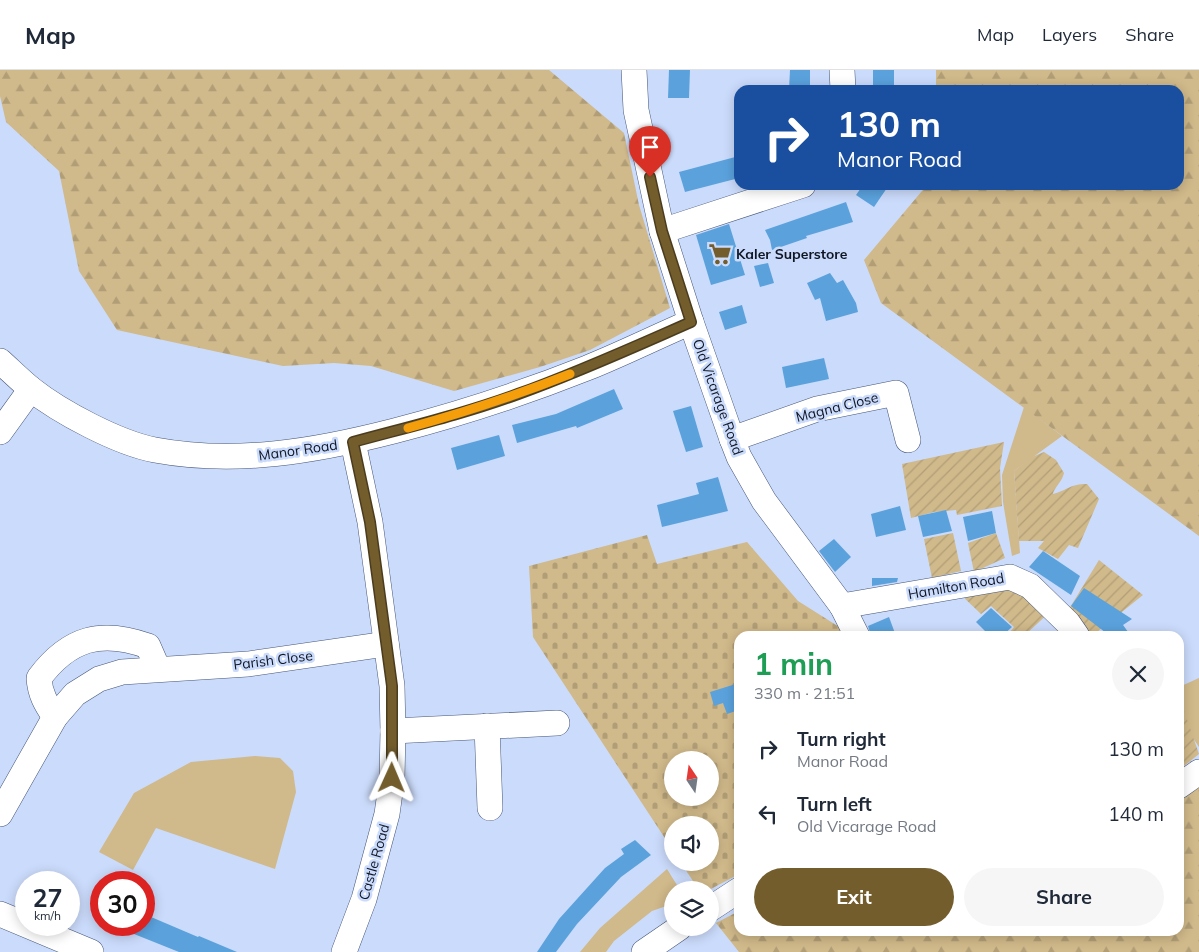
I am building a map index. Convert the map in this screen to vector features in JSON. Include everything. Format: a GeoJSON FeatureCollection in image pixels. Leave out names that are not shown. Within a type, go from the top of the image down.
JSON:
{"type":"FeatureCollection","features":[{"type":"Feature","properties":{"kind":"street","name":"Old Vicarage Road"},"geometry":{"type":"LineString","coordinates":[[634,70],[636,110],[662,231],[691,322],[739,457],[764,502],[842,606],[854,631]]}},
{"type":"Feature","properties":{"kind":"street"},"geometry":{"type":"LineString","coordinates":[[842,70],[843,85]]}},
{"type":"Feature","properties":{"kind":"street"},"geometry":{"type":"LineString","coordinates":[[662,231],[789,190]]}},
{"type":"Feature","properties":{"kind":"street","name":"Manor Road"},"geometry":{"type":"LineString","coordinates":[[0,361],[31,389],[75,418],[126,441],[154,450],[206,457],[237,457],[299,452],[353,442],[444,418],[516,395],[588,367],[691,322]]}},
{"type":"Feature","properties":{"kind":"street"},"geometry":{"type":"LineString","coordinates":[[0,432],[31,389]]}},
{"type":"Feature","properties":{"kind":"street","name":"Magna Close"},"geometry":{"type":"LineString","coordinates":[[732,439],[817,409],[896,393],[908,440]]}},
{"type":"Feature","properties":{"kind":"street","name":"Castle Road"},"geometry":{"type":"LineString","coordinates":[[344,952],[364,899],[388,814],[392,778],[393,731],[392,686],[370,522],[353,442]]}},
{"type":"Feature","properties":{"kind":"street","name":"Hamilton Road"},"geometry":{"type":"LineString","coordinates":[[842,606],[1010,577],[1030,586],[1068,623],[1073,631]]}},
{"type":"Feature","properties":{"kind":"street"},"geometry":{"type":"LineString","coordinates":[[55,717],[46,704],[40,690],[39,678],[52,661],[86,640],[128,639],[148,646],[158,669]]}},
{"type":"Feature","properties":{"kind":"street","name":"Parish Close"},"geometry":{"type":"LineString","coordinates":[[0,814],[55,717],[75,694],[99,679],[122,672],[248,664],[386,644]]}},
{"type":"Feature","properties":{"kind":"street"},"geometry":{"type":"LineString","coordinates":[[393,731],[557,723]]}},
{"type":"Feature","properties":{"kind":"street"},"geometry":{"type":"LineString","coordinates":[[487,726],[490,808]]}},
{"type":"Feature","properties":{"kind":"street"},"geometry":{"type":"LineString","coordinates":[[1184,782],[1199,772]]}},
{"type":"Feature","properties":{"kind":"street"},"geometry":{"type":"LineString","coordinates":[[719,903],[734,893]]}},
{"type":"Feature","properties":{"kind":"street"},"geometry":{"type":"LineString","coordinates":[[0,914],[91,952]]}},
{"type":"Feature","properties":{"kind":"street"},"geometry":{"type":"LineString","coordinates":[[644,952],[667,936]]}},
{"type":"Feature","properties":{"kind":"green space"},"geometry":{"type":"Polygon","coordinates":[[[0,70],[549,70],[624,133],[639,205],[670,308],[590,350],[540,367],[454,391],[371,366],[334,363],[283,366],[117,330],[79,271],[59,171],[6,122],[0,96],[0,70]]]}},
{"type":"Feature","properties":{"kind":"green space"},"geometry":{"type":"Polygon","coordinates":[[[936,70],[1199,70],[1199,536],[881,303],[864,260],[923,190],[1184,190],[1184,85],[936,85],[936,70]]]}},
{"type":"Feature","properties":{"kind":"green space"},"geometry":{"type":"Polygon","coordinates":[[[1024,407],[1062,436],[1014,471],[1020,553],[1012,556],[1003,502],[1002,475],[1024,407]]]}},
{"type":"Feature","properties":{"kind":"green space"},"geometry":{"type":"Polygon","coordinates":[[[1004,442],[1000,468],[1002,506],[957,515],[956,510],[934,512],[911,518],[902,464],[1004,442]]]}},
{"type":"Feature","properties":{"kind":"green space"},"geometry":{"type":"Polygon","coordinates":[[[1044,452],[1056,460],[1064,473],[1053,494],[1073,486],[1087,484],[1099,499],[1078,548],[1069,545],[1058,559],[1038,548],[1044,541],[1019,541],[1014,471],[1032,457],[1044,452]]]}},
{"type":"Feature","properties":{"kind":"green space"},"geometry":{"type":"Polygon","coordinates":[[[953,533],[961,571],[932,578],[924,539],[953,533]]]}},
{"type":"Feature","properties":{"kind":"green space"},"geometry":{"type":"Polygon","coordinates":[[[996,533],[1005,558],[974,572],[968,543],[996,533]]]}},
{"type":"Feature","properties":{"kind":"green space"},"geometry":{"type":"Polygon","coordinates":[[[647,535],[657,564],[747,542],[798,601],[844,631],[734,631],[734,877],[719,885],[719,881],[693,881],[686,871],[719,871],[719,816],[664,816],[664,837],[533,637],[529,566],[647,535]]]}},
{"type":"Feature","properties":{"kind":"green space"},"geometry":{"type":"Polygon","coordinates":[[[1099,560],[1143,595],[1098,631],[1081,631],[1069,609],[1099,560]]]}},
{"type":"Feature","properties":{"kind":"green space"},"geometry":{"type":"Polygon","coordinates":[[[1003,585],[1052,610],[1029,631],[1011,631],[1014,627],[991,606],[981,614],[960,594],[1003,585]]]}},
{"type":"Feature","properties":{"kind":"green space"},"geometry":{"type":"Polygon","coordinates":[[[1199,678],[1199,747],[1184,719],[1184,685],[1199,678]]]}},
{"type":"Feature","properties":{"kind":"green space"},"geometry":{"type":"Polygon","coordinates":[[[1184,710],[1199,754],[1184,766],[1184,710]]]}},
{"type":"Feature","properties":{"kind":"green space"},"geometry":{"type":"Polygon","coordinates":[[[255,756],[280,758],[293,771],[296,792],[275,869],[156,828],[133,870],[99,852],[134,793],[191,762],[255,756]]]}},
{"type":"Feature","properties":{"kind":"green space"},"geometry":{"type":"Polygon","coordinates":[[[1199,786],[1199,952],[739,952],[719,927],[719,921],[734,914],[734,936],[1184,936],[1184,796],[1199,786]]]}},
{"type":"Feature","properties":{"kind":"green space"},"geometry":{"type":"Polygon","coordinates":[[[665,871],[668,871],[674,881],[664,881],[664,907],[652,911],[614,941],[606,952],[580,952],[600,928],[665,871]]]}},
{"type":"Feature","properties":{"kind":"building"},"geometry":{"type":"Polygon","coordinates":[[[669,70],[690,70],[689,98],[668,98],[669,70]]]}},
{"type":"Feature","properties":{"kind":"building"},"geometry":{"type":"Polygon","coordinates":[[[790,70],[810,70],[810,85],[789,85],[790,70]]]}},
{"type":"Feature","properties":{"kind":"building"},"geometry":{"type":"Polygon","coordinates":[[[873,70],[894,70],[894,85],[873,85],[873,70]]]}},
{"type":"Feature","properties":{"kind":"building"},"geometry":{"type":"Polygon","coordinates":[[[734,157],[734,179],[685,192],[679,172],[734,157]]]}},
{"type":"Feature","properties":{"kind":"building"},"geometry":{"type":"Polygon","coordinates":[[[860,190],[886,190],[874,207],[856,195],[860,190]]]}},
{"type":"Feature","properties":{"kind":"building"},"geometry":{"type":"Polygon","coordinates":[[[846,202],[853,222],[806,236],[807,238],[772,250],[765,230],[846,202]]]}},
{"type":"Feature","properties":{"kind":"building","name":"Kaler Superstore"},"geometry":{"type":"Polygon","coordinates":[[[729,224],[745,275],[711,285],[696,235],[729,224]]]}},
{"type":"Feature","properties":{"kind":"building"},"geometry":{"type":"Polygon","coordinates":[[[768,263],[774,283],[760,287],[754,266],[768,263]]]}},
{"type":"Feature","properties":{"kind":"building"},"geometry":{"type":"Polygon","coordinates":[[[830,273],[837,283],[843,280],[856,303],[858,312],[826,321],[820,298],[815,300],[807,283],[830,273]]]}},
{"type":"Feature","properties":{"kind":"building"},"geometry":{"type":"Polygon","coordinates":[[[742,305],[747,323],[725,330],[719,312],[742,305]]]}},
{"type":"Feature","properties":{"kind":"building"},"geometry":{"type":"Polygon","coordinates":[[[824,358],[829,379],[786,388],[782,367],[824,358]]]}},
{"type":"Feature","properties":{"kind":"building"},"geometry":{"type":"Polygon","coordinates":[[[614,389],[623,409],[577,428],[576,426],[517,443],[512,425],[556,414],[614,389]]]}},
{"type":"Feature","properties":{"kind":"building"},"geometry":{"type":"Polygon","coordinates":[[[691,406],[703,447],[686,452],[673,411],[691,406]]]}},
{"type":"Feature","properties":{"kind":"building"},"geometry":{"type":"Polygon","coordinates":[[[499,435],[505,456],[457,470],[451,448],[499,435]]]}},
{"type":"Feature","properties":{"kind":"building"},"geometry":{"type":"Polygon","coordinates":[[[718,477],[728,511],[662,527],[657,505],[699,494],[696,483],[718,477]]]}},
{"type":"Feature","properties":{"kind":"building"},"geometry":{"type":"Polygon","coordinates":[[[900,506],[906,530],[876,537],[871,514],[900,506]]]}},
{"type":"Feature","properties":{"kind":"building"},"geometry":{"type":"Polygon","coordinates":[[[946,510],[952,531],[923,537],[918,516],[946,510]]]}},
{"type":"Feature","properties":{"kind":"building"},"geometry":{"type":"Polygon","coordinates":[[[992,511],[996,533],[968,541],[963,517],[992,511]]]}},
{"type":"Feature","properties":{"kind":"building"},"geometry":{"type":"Polygon","coordinates":[[[834,539],[851,557],[835,572],[819,551],[834,539]]]}},
{"type":"Feature","properties":{"kind":"building"},"geometry":{"type":"Polygon","coordinates":[[[1043,551],[1080,576],[1071,595],[1029,567],[1043,551]]]}},
{"type":"Feature","properties":{"kind":"building"},"geometry":{"type":"Polygon","coordinates":[[[872,578],[898,578],[897,582],[872,586],[872,578]]]}},
{"type":"Feature","properties":{"kind":"building"},"geometry":{"type":"Polygon","coordinates":[[[1084,588],[1132,619],[1123,625],[1127,631],[1104,631],[1071,606],[1084,588]]]}},
{"type":"Feature","properties":{"kind":"building"},"geometry":{"type":"Polygon","coordinates":[[[991,608],[1012,627],[1008,631],[985,631],[976,622],[991,608]]]}},
{"type":"Feature","properties":{"kind":"building"},"geometry":{"type":"Polygon","coordinates":[[[889,617],[894,631],[870,631],[868,626],[889,617]]]}},
{"type":"Feature","properties":{"kind":"building"},"geometry":{"type":"Polygon","coordinates":[[[734,685],[734,712],[727,714],[723,703],[714,706],[710,692],[734,685]]]}},
{"type":"Feature","properties":{"kind":"building"},"geometry":{"type":"Polygon","coordinates":[[[635,840],[651,855],[621,877],[577,924],[556,952],[537,952],[559,919],[605,868],[624,854],[621,849],[635,840]]]}},
{"type":"Feature","properties":{"kind":"building"},"geometry":{"type":"Polygon","coordinates":[[[155,919],[237,952],[179,952],[139,936],[155,936],[155,919]]]}},
{"type":"Feature","properties":{"kind":"slow traffic"},"geometry":{"type":"LineString","coordinates":[[408,428],[516,395],[570,374]]}},
{"type":"Feature","properties":{"kind":"place","name":"Kaler Superstore"},"geometry":{"type":"Point","coordinates":[720,254]}},
{"type":"Feature","properties":{"kind":"route"},"geometry":{"type":"LineString","coordinates":[[392,778],[392,686],[370,522],[353,442],[444,418],[516,395],[588,367],[691,322],[662,231],[650,177]]}}]}
